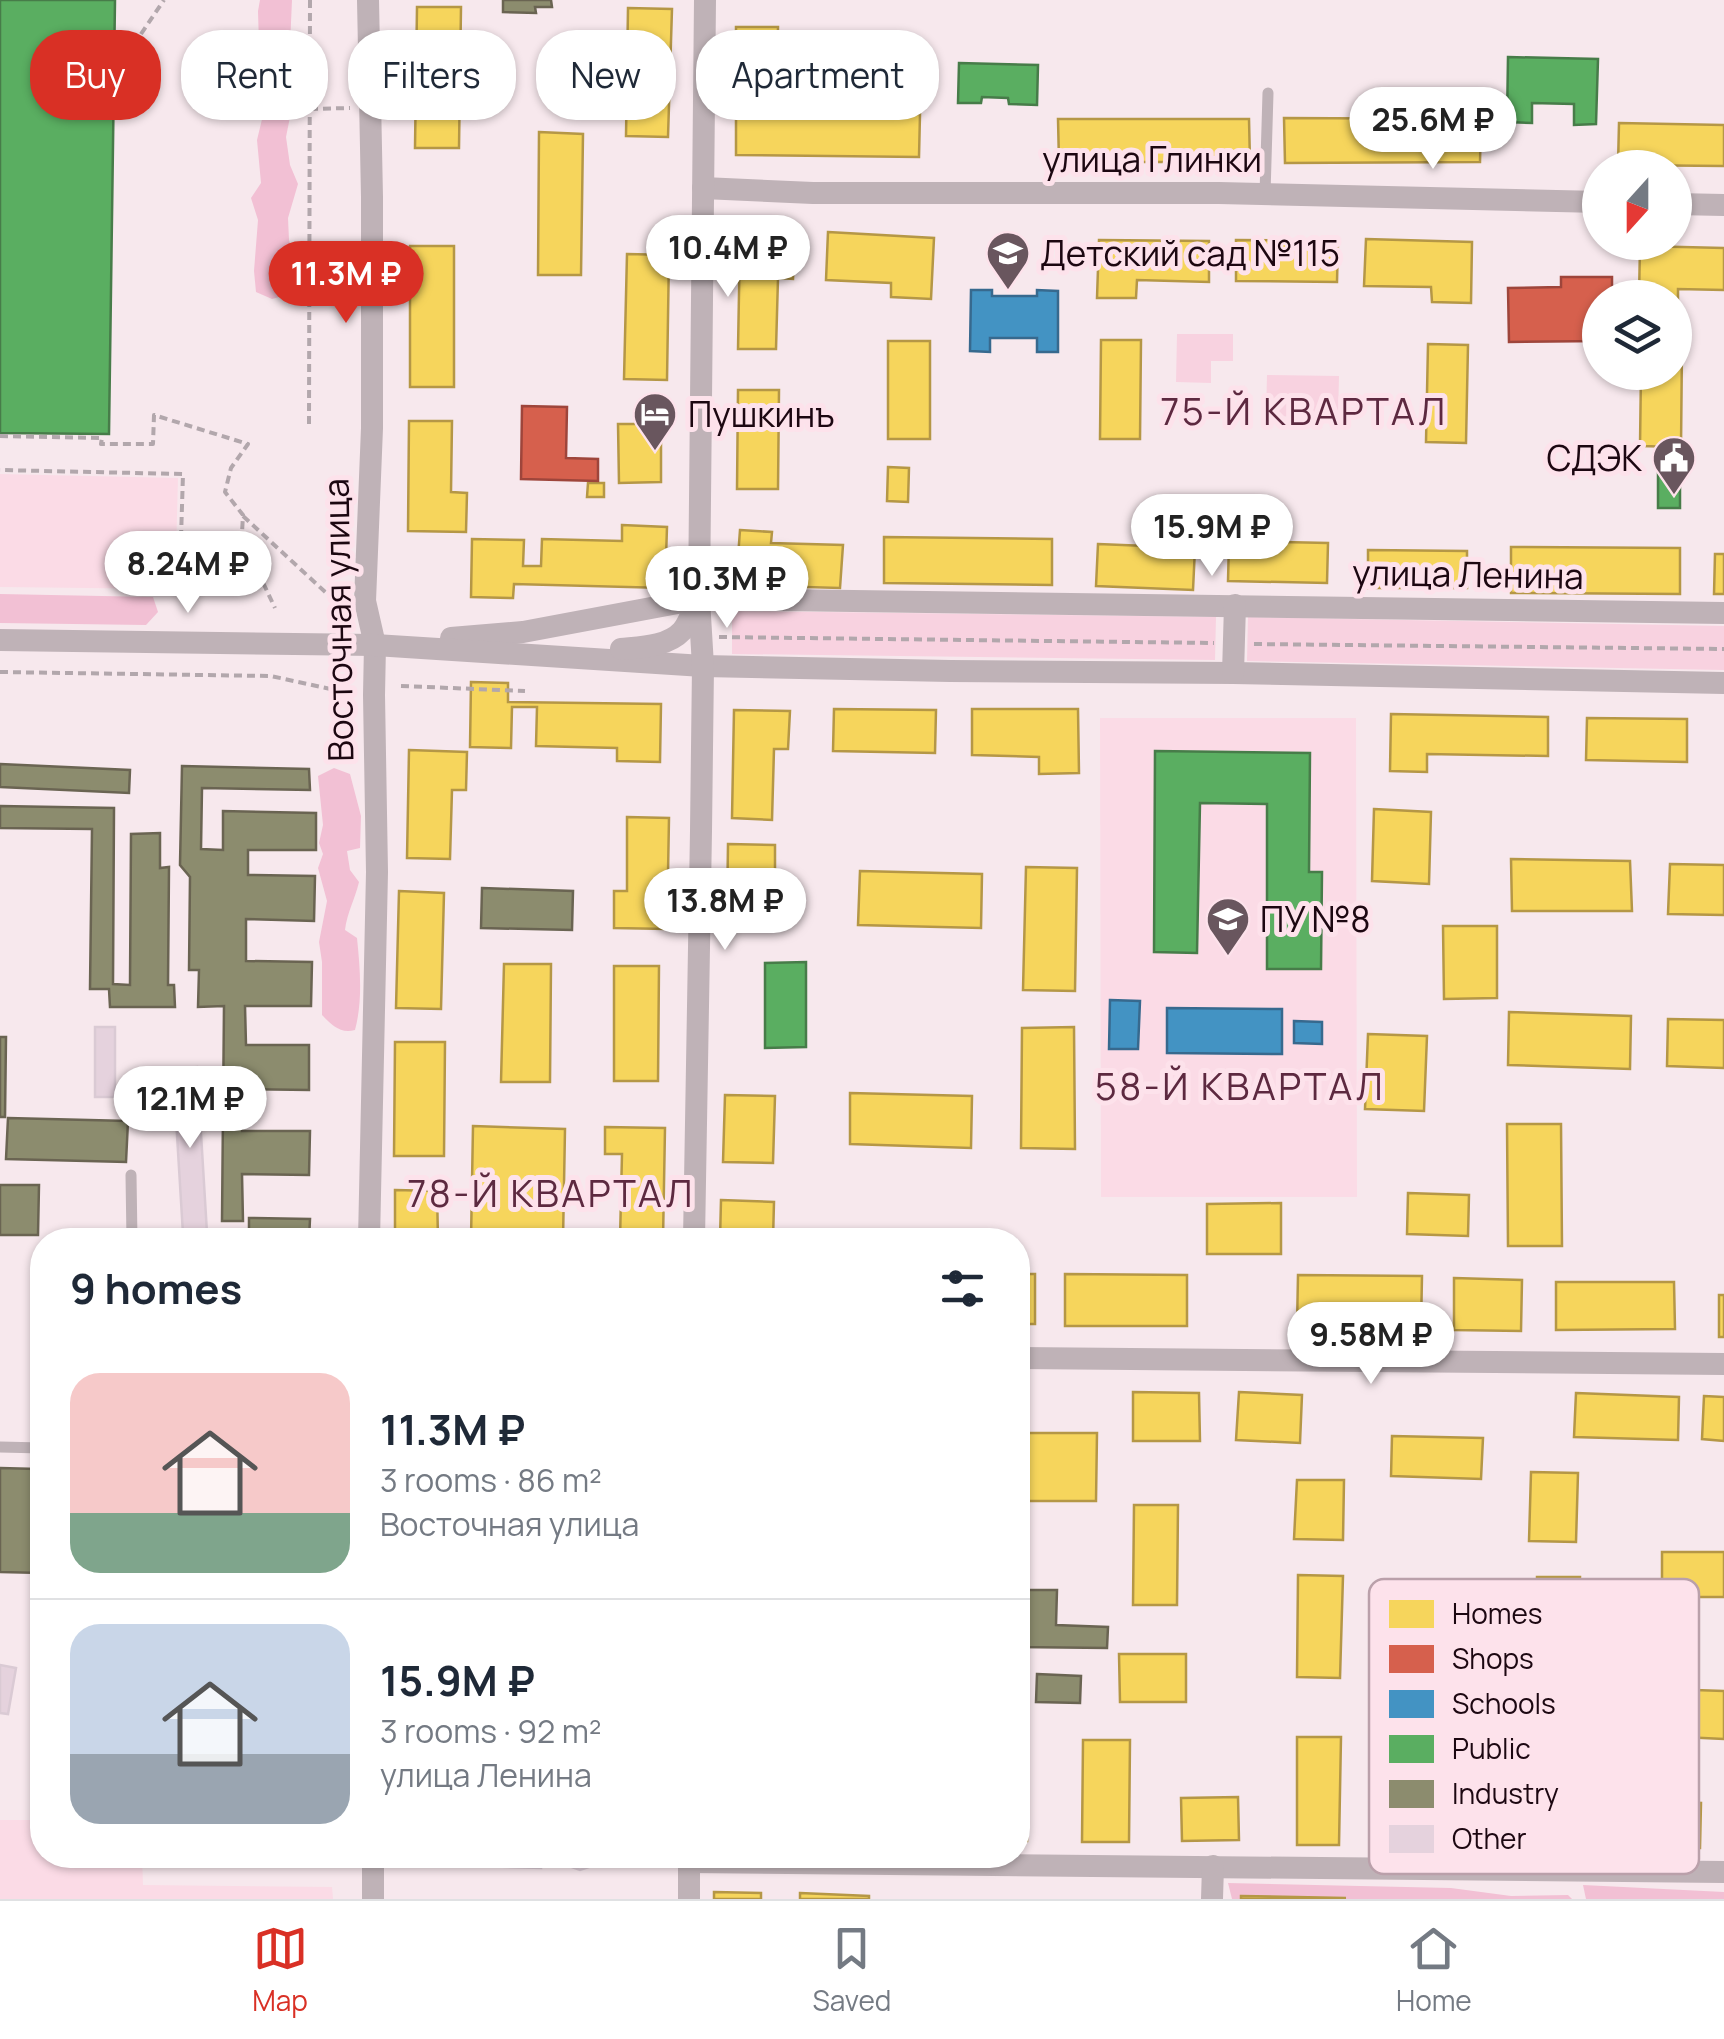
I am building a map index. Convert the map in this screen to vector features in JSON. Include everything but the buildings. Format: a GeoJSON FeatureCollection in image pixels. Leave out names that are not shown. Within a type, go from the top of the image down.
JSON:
{"type":"FeatureCollection","features":[{"type":"Feature","properties":{"kind":"street","name":"Восточная улица"},"geometry":{"type":"LineString","coordinates":[[368,0],[372,428],[365,601],[375,645],[376,872],[369,1228]]}},
{"type":"Feature","properties":{"kind":"street"},"geometry":{"type":"LineString","coordinates":[[694,1228],[705,0]]}},
{"type":"Feature","properties":{"kind":"street","name":"улица Глинки"},"geometry":{"type":"LineString","coordinates":[[703,188],[813,193],[1266,194],[1582,202]]}},
{"type":"Feature","properties":{"kind":"street"},"geometry":{"type":"LineString","coordinates":[[1692,204],[1724,205]]}},
{"type":"Feature","properties":{"kind":"street","name":"улица Ленина"},"geometry":{"type":"LineString","coordinates":[[375,645],[524,632],[699,599],[1724,614]]}},
{"type":"Feature","properties":{"kind":"street"},"geometry":{"type":"LineString","coordinates":[[540,655],[648,647],[667,641],[682,631],[699,599]]}},
{"type":"Feature","properties":{"kind":"street"},"geometry":{"type":"LineString","coordinates":[[1232,673],[1235,606]]}},
{"type":"Feature","properties":{"kind":"street","name":"улица Ленина"},"geometry":{"type":"LineString","coordinates":[[0,640],[375,645],[702,666],[1724,683]]}},
{"type":"Feature","properties":{"kind":"street"},"geometry":{"type":"LineString","coordinates":[[1030,1358],[1724,1364]]}},
{"type":"Feature","properties":{"kind":"street"},"geometry":{"type":"LineString","coordinates":[[1030,1864],[1369,1868]]}},
{"type":"Feature","properties":{"kind":"street"},"geometry":{"type":"LineString","coordinates":[[1212,1899],[1213,1866]]}},
{"type":"Feature","properties":{"kind":"street"},"geometry":{"type":"LineString","coordinates":[[372,1868],[373,1899]]}},
{"type":"Feature","properties":{"kind":"street"},"geometry":{"type":"LineString","coordinates":[[689,1868],[689,1899]]}},
{"type":"Feature","properties":{"kind":"street"},"geometry":{"type":"LineString","coordinates":[[1699,1872],[1724,1872]]}},
{"type":"Feature","properties":{"kind":"lane"},"geometry":{"type":"LineString","coordinates":[[1266,194],[1268,92]]}},
{"type":"Feature","properties":{"kind":"lane"},"geometry":{"type":"LineString","coordinates":[[131,1175],[132,1228]]}},
{"type":"Feature","properties":{"kind":"lane"},"geometry":{"type":"LineString","coordinates":[[0,1447],[30,1448]]}},
{"type":"Feature","properties":{"kind":"path"},"geometry":{"type":"LineString","coordinates":[[144,30],[164,0]]}},
{"type":"Feature","properties":{"kind":"path"},"geometry":{"type":"LineString","coordinates":[[310,0],[310,30]]}},
{"type":"Feature","properties":{"kind":"path"},"geometry":{"type":"LineString","coordinates":[[309,424],[310,120]]}},
{"type":"Feature","properties":{"kind":"path"},"geometry":{"type":"LineString","coordinates":[[0,436],[102,438],[101,444],[153,444],[154,415],[248,444],[231,468],[225,492],[242,515],[336,602],[349,600]]}},
{"type":"Feature","properties":{"kind":"path"},"geometry":{"type":"LineString","coordinates":[[0,470],[183,474],[180,570],[189,570],[242,533],[242,515]]}},
{"type":"Feature","properties":{"kind":"path"},"geometry":{"type":"LineString","coordinates":[[240,534],[275,608]]}},
{"type":"Feature","properties":{"kind":"path"},"geometry":{"type":"LineString","coordinates":[[0,672],[271,676],[356,694]]}},
{"type":"Feature","properties":{"kind":"path"},"geometry":{"type":"LineString","coordinates":[[401,686],[524,691]]}},
{"type":"Feature","properties":{"kind":"shaded area"},"geometry":{"type":"Polygon","coordinates":[[[260,0],[292,0],[291,30],[259,30],[260,0]]]}},
{"type":"Feature","properties":{"kind":"shaded area"},"geometry":{"type":"Polygon","coordinates":[[[262,120],[289,120],[286,137],[290,165],[298,184],[288,218],[289,240],[297,269],[286,295],[272,299],[256,292],[254,271],[258,220],[251,198],[261,183],[257,140],[262,120]]]}},
{"type":"Feature","properties":{"kind":"shaded area"},"geometry":{"type":"Polygon","coordinates":[[[1177,334],[1233,334],[1233,361],[1211,361],[1211,383],[1176,382],[1177,334]]]}},
{"type":"Feature","properties":{"kind":"shaded area"},"geometry":{"type":"Polygon","coordinates":[[[1267,375],[1339,376],[1338,418],[1266,416],[1267,375]]]}},
{"type":"Feature","properties":{"kind":"shaded area"},"geometry":{"type":"Polygon","coordinates":[[[0,474],[178,478],[175,589],[0,587],[0,474]]]}},
{"type":"Feature","properties":{"kind":"shaded area"},"geometry":{"type":"Polygon","coordinates":[[[0,594],[153,597],[158,612],[146,625],[0,623],[0,594]]]}},
{"type":"Feature","properties":{"kind":"shaded area"},"geometry":{"type":"Polygon","coordinates":[[[732,611],[1216,617],[1215,660],[732,654],[732,611]]]}},
{"type":"Feature","properties":{"kind":"shaded area"},"geometry":{"type":"Polygon","coordinates":[[[1248,617],[1724,626],[1724,670],[1247,661],[1248,617]]]}},
{"type":"Feature","properties":{"kind":"shaded area","name":"ПУ №8"},"geometry":{"type":"Polygon","coordinates":[[[1100,718],[1356,718],[1357,1197],[1101,1197],[1100,718]]]}},
{"type":"Feature","properties":{"kind":"shaded area"},"geometry":{"type":"Polygon","coordinates":[[[334,768],[350,774],[361,816],[360,848],[347,851],[350,870],[359,882],[345,930],[357,938],[360,972],[358,1019],[355,1030],[350,1031],[337,1028],[322,1015],[319,942],[327,901],[318,868],[323,854],[319,843],[323,825],[318,776],[334,768]]]}},
{"type":"Feature","properties":{"kind":"shaded area"},"geometry":{"type":"Polygon","coordinates":[[[0,1820],[30,1820],[30,1868],[142,1868],[143,1885],[332,1887],[333,1899],[0,1899],[0,1820]]]}},
{"type":"Feature","properties":{"kind":"shaded area"},"geometry":{"type":"Polygon","coordinates":[[[1228,1883],[1451,1888],[1511,1896],[1568,1895],[1572,1899],[1232,1899],[1228,1883]]]}},
{"type":"Feature","properties":{"kind":"shaded area"},"geometry":{"type":"Polygon","coordinates":[[[1583,1885],[1724,1892],[1724,1899],[1586,1899],[1583,1885]]]}},
{"type":"Feature","properties":{"kind":"place","name":"Детский сад №115"},"geometry":{"type":"Point","coordinates":[1008,291]}},
{"type":"Feature","properties":{"kind":"place","name":"Пушкинъ"},"geometry":{"type":"Point","coordinates":[655,452]}},
{"type":"Feature","properties":{"kind":"place","name":"СДЭК"},"geometry":{"type":"Point","coordinates":[1674,496]}},
{"type":"Feature","properties":{"kind":"place","name":"ПУ №8"},"geometry":{"type":"Point","coordinates":[1228,957]}},
{"type":"Feature","properties":{"kind":"district","name":"75-Й КВАРТАЛ"},"geometry":{"type":"Point","coordinates":[1304,410]}},
{"type":"Feature","properties":{"kind":"district","name":"58-Й КВАРТАЛ"},"geometry":{"type":"Point","coordinates":[1240,1085]}},
{"type":"Feature","properties":{"kind":"district","name":"78-Й КВАРТАЛ"},"geometry":{"type":"Point","coordinates":[551,1192]}}]}
